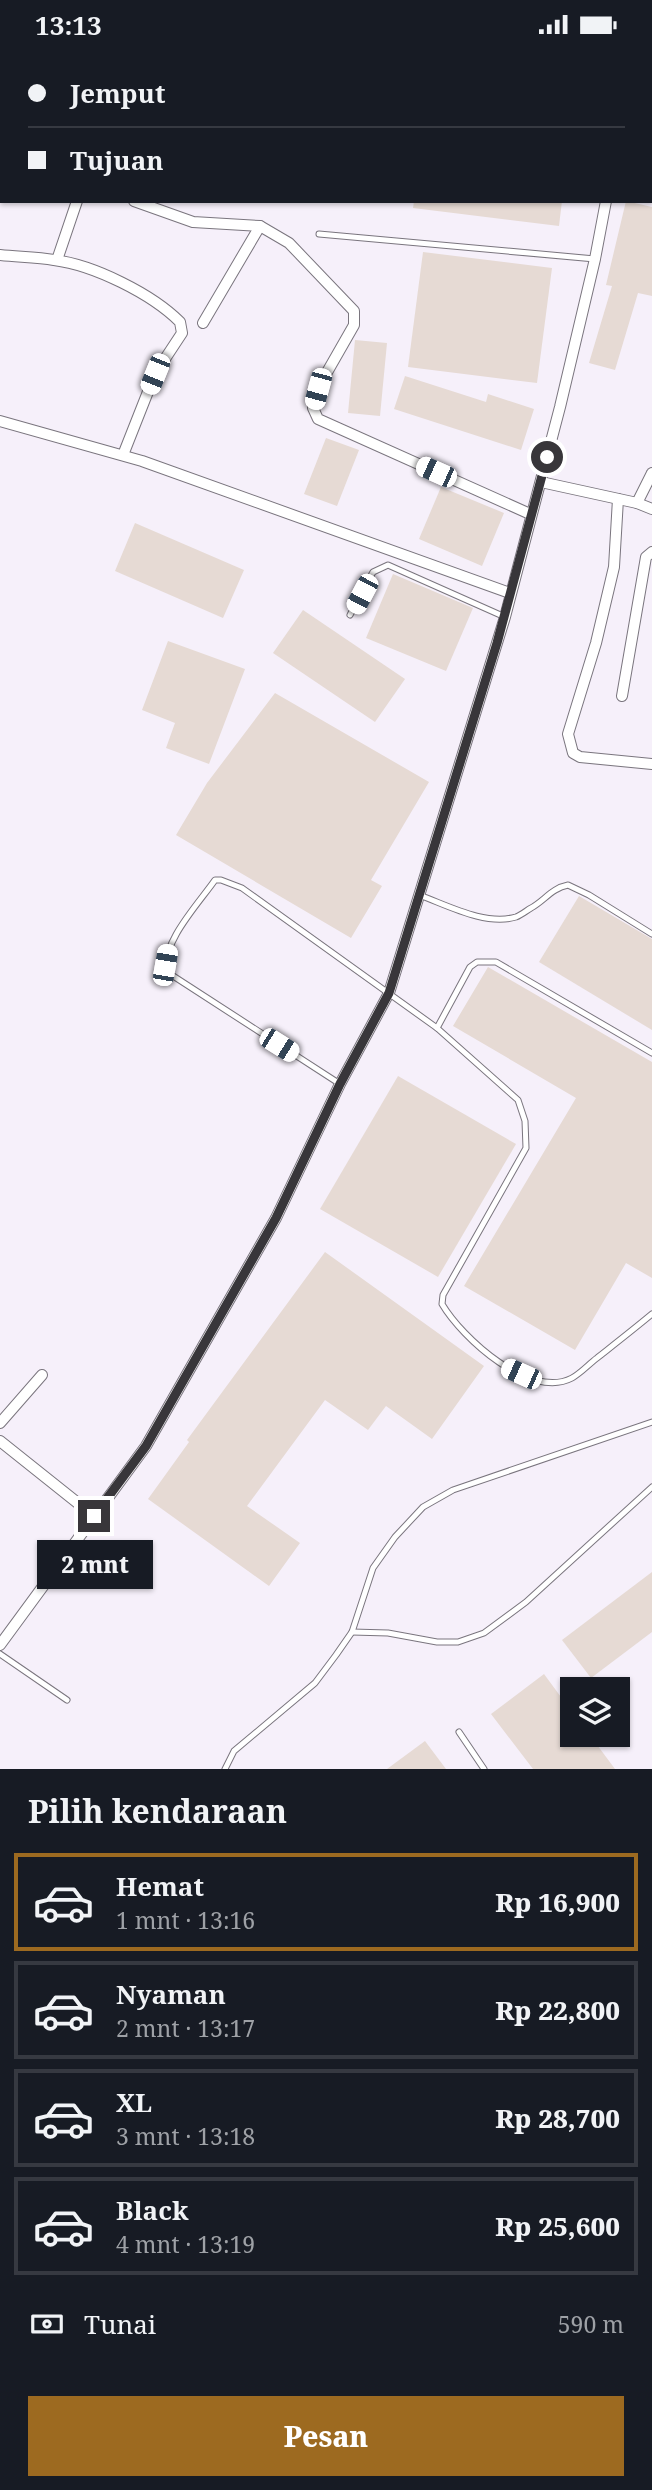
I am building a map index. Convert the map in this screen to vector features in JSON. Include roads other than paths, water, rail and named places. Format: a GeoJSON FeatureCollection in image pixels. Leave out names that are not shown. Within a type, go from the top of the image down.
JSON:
{"type":"FeatureCollection","features":[{"type":"Feature","properties":{"kind":"street"},"geometry":{"type":"LineString","coordinates":[[57,260],[76,203]]}},
{"type":"Feature","properties":{"kind":"street"},"geometry":{"type":"LineString","coordinates":[[140,203],[193,222],[260,226],[289,243],[354,311],[354,325],[318,389],[313,408],[318,419],[530,514]]}},
{"type":"Feature","properties":{"kind":"street"},"geometry":{"type":"LineString","coordinates":[[0,1645],[146,1446],[270,1229],[340,1084],[389,993],[505,617],[530,514],[541,482],[595,259],[606,203]]}},
{"type":"Feature","properties":{"kind":"street"},"geometry":{"type":"LineString","coordinates":[[203,323],[260,226]]}},
{"type":"Feature","properties":{"kind":"street"},"geometry":{"type":"LineString","coordinates":[[0,255],[57,260],[95,272],[142,293],[178,319],[183,326],[182,333],[155,374],[123,455]]}},
{"type":"Feature","properties":{"kind":"street"},"geometry":{"type":"LineString","coordinates":[[0,421],[123,455],[510,593]]}},
{"type":"Feature","properties":{"kind":"street"},"geometry":{"type":"LineString","coordinates":[[636,503],[652,473]]}},
{"type":"Feature","properties":{"kind":"street"},"geometry":{"type":"LineString","coordinates":[[541,482],[652,509]]}},
{"type":"Feature","properties":{"kind":"street"},"geometry":{"type":"LineString","coordinates":[[618,499],[614,568],[596,643],[582,683],[568,739],[573,753],[580,757],[652,764]]}},
{"type":"Feature","properties":{"kind":"street"},"geometry":{"type":"LineString","coordinates":[[622,696],[646,557],[652,552]]}},
{"type":"Feature","properties":{"kind":"street"},"geometry":{"type":"LineString","coordinates":[[0,1423],[42,1375]]}},
{"type":"Feature","properties":{"kind":"street"},"geometry":{"type":"LineString","coordinates":[[0,1441],[94,1516]]}},
{"type":"Feature","properties":{"kind":"lane"},"geometry":{"type":"LineString","coordinates":[[319,234],[595,259]]}},
{"type":"Feature","properties":{"kind":"lane"},"geometry":{"type":"LineString","coordinates":[[350,615],[373,572],[388,565],[505,617]]}},
{"type":"Feature","properties":{"kind":"lane"},"geometry":{"type":"LineString","coordinates":[[340,1084],[167,972],[165,965],[169,946],[215,880],[242,888],[438,1028],[518,1100],[525,1121],[527,1148],[443,1295],[442,1304],[449,1317],[478,1345],[508,1368],[534,1380],[551,1383],[572,1378],[652,1314]]}},
{"type":"Feature","properties":{"kind":"lane"},"geometry":{"type":"LineString","coordinates":[[419,895],[474,915],[516,917],[551,892],[568,885],[652,934]]}},
{"type":"Feature","properties":{"kind":"lane"},"geometry":{"type":"LineString","coordinates":[[438,1028],[470,967],[477,962],[496,962],[652,1053]]}},
{"type":"Feature","properties":{"kind":"lane"},"geometry":{"type":"LineString","coordinates":[[225,1769],[234,1751],[315,1683],[352,1632],[373,1568],[395,1537],[423,1507],[453,1490],[652,1422]]}},
{"type":"Feature","properties":{"kind":"lane"},"geometry":{"type":"LineString","coordinates":[[352,1632],[388,1633],[437,1642],[458,1642],[484,1633],[526,1601],[652,1487]]}},
{"type":"Feature","properties":{"kind":"lane"},"geometry":{"type":"LineString","coordinates":[[0,1654],[67,1700]]}},
{"type":"Feature","properties":{"kind":"lane"},"geometry":{"type":"LineString","coordinates":[[460,1732],[484,1769]]}}]}
